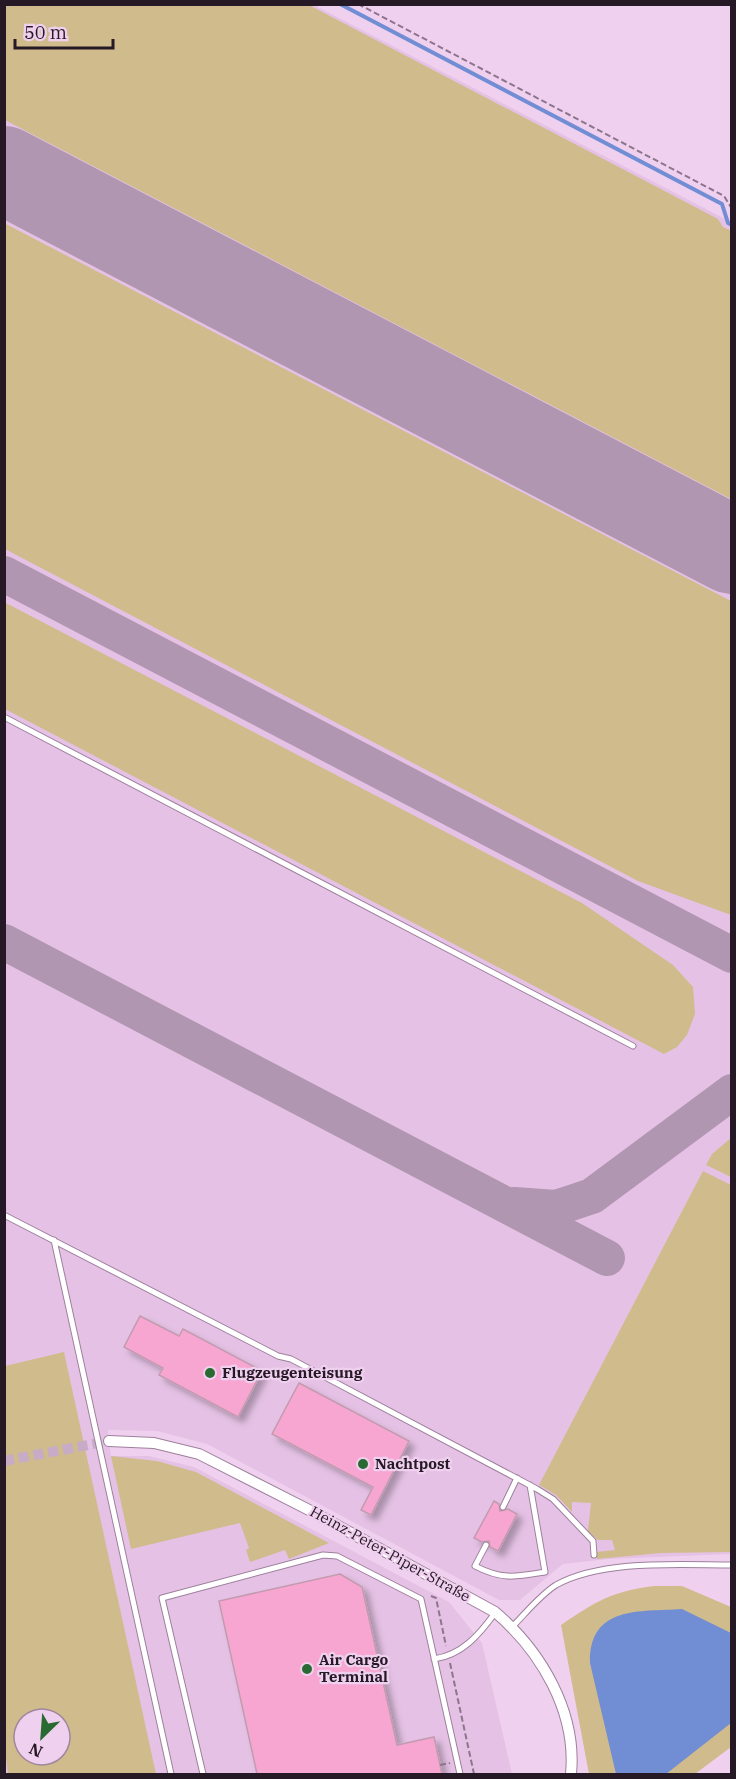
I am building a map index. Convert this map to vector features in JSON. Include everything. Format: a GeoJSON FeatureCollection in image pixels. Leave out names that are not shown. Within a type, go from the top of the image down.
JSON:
{"type":"FeatureCollection","features":[{"type":"Feature","properties":{"kind":"street","name":"Heinz-Peter-Piper-Straße"},"geometry":{"type":"LineString","coordinates":[[109,1441],[154,1443],[199,1454],[311,1511],[495,1612],[512,1627],[543,1665],[557,1695],[568,1732],[571,1774]]}},
{"type":"Feature","properties":{"kind":"lane"},"geometry":{"type":"LineString","coordinates":[[4,717],[633,1046]]}},
{"type":"Feature","properties":{"kind":"lane"},"geometry":{"type":"LineString","coordinates":[[4,1215],[279,1356],[291,1359],[530,1485],[553,1499],[593,1541],[594,1556]]}},
{"type":"Feature","properties":{"kind":"lane"},"geometry":{"type":"LineString","coordinates":[[54,1240],[171,1774]]}},
{"type":"Feature","properties":{"kind":"lane"},"geometry":{"type":"LineString","coordinates":[[503,1506],[517,1478]]}},
{"type":"Feature","properties":{"kind":"lane"},"geometry":{"type":"LineString","coordinates":[[486,1545],[475,1566],[494,1576],[512,1578],[545,1572],[530,1485]]}},
{"type":"Feature","properties":{"kind":"lane"},"geometry":{"type":"LineString","coordinates":[[203,1774],[162,1598],[323,1555],[337,1556],[421,1599],[460,1774]]}},
{"type":"Feature","properties":{"kind":"lane"},"geometry":{"type":"LineString","coordinates":[[512,1627],[556,1585],[581,1576],[613,1568],[732,1565]]}},
{"type":"Feature","properties":{"kind":"lane"},"geometry":{"type":"LineString","coordinates":[[434,1659],[448,1657],[477,1637],[495,1612]]}},
{"type":"Feature","properties":{"kind":"path"},"geometry":{"type":"LineString","coordinates":[[358,4],[724,196],[732,209]]}},
{"type":"Feature","properties":{"kind":"shaded area"},"geometry":{"type":"Polygon","coordinates":[[[4,5],[309,5],[718,219],[723,227],[732,231],[731,499],[5,120],[4,5]]]}},
{"type":"Feature","properties":{"kind":"shaded area"},"geometry":{"type":"Polygon","coordinates":[[[5,5],[314,5],[731,222],[731,1554],[609,1559],[563,1564],[520,1600],[499,1600],[207,1444],[157,1431],[108,1430],[111,1456],[149,1456],[194,1467],[449,1602],[482,1643],[512,1774],[5,1774],[5,5]]]}},
{"type":"Feature","properties":{"kind":"shaded area"},"geometry":{"type":"Polygon","coordinates":[[[4,223],[731,601],[731,915],[638,881],[5,549],[4,223]]]}},
{"type":"Feature","properties":{"kind":"shaded area"},"geometry":{"type":"Polygon","coordinates":[[[4,602],[582,903],[673,965],[693,987],[695,1014],[687,1035],[677,1047],[664,1054],[5,709],[4,602]]]}},
{"type":"Feature","properties":{"kind":"shaded area"},"geometry":{"type":"Polygon","coordinates":[[[731,1138],[731,1177],[706,1165],[712,1154],[731,1138]]]}},
{"type":"Feature","properties":{"kind":"shaded area"},"geometry":{"type":"Polygon","coordinates":[[[703,1171],[731,1185],[731,1552],[661,1553],[597,1559],[596,1552],[615,1550],[612,1540],[598,1540],[588,1531],[591,1503],[572,1502],[572,1512],[556,1495],[539,1485],[703,1171]]]}},
{"type":"Feature","properties":{"kind":"shaded area"},"geometry":{"type":"Polygon","coordinates":[[[64,1352],[156,1774],[8,1774],[4,1742],[5,1366],[64,1352]]]}},
{"type":"Feature","properties":{"kind":"shaded area"},"geometry":{"type":"Polygon","coordinates":[[[111,1456],[157,1461],[196,1472],[329,1543],[289,1559],[285,1550],[250,1562],[246,1550],[249,1548],[240,1523],[131,1549],[111,1456]]]}},
{"type":"Feature","properties":{"kind":"shaded area"},"geometry":{"type":"Polygon","coordinates":[[[654,1586],[682,1586],[731,1607],[731,1747],[695,1774],[589,1774],[561,1625],[615,1594],[654,1586]]]}},
{"type":"Feature","properties":{"kind":"water"},"geometry":{"type":"Polygon","coordinates":[[[682,1609],[731,1633],[731,1723],[666,1774],[616,1774],[590,1663],[592,1644],[598,1631],[608,1621],[620,1615],[682,1609]]]}},
{"type":"Feature","properties":{"kind":"building","name":"Flugzeugenteisung"},"geometry":{"type":"Polygon","coordinates":[[[140,1316],[179,1336],[183,1329],[262,1371],[238,1417],[159,1375],[163,1368],[124,1347],[140,1316]]]}},
{"type":"Feature","properties":{"kind":"building","name":"Nachtpost"},"geometry":{"type":"Polygon","coordinates":[[[299,1383],[409,1441],[371,1515],[361,1510],[373,1487],[272,1434],[299,1383]]]}},
{"type":"Feature","properties":{"kind":"building"},"geometry":{"type":"Polygon","coordinates":[[[494,1501],[499,1504],[500,1511],[508,1509],[517,1514],[498,1551],[490,1547],[489,1541],[482,1542],[474,1538],[494,1501]]]}},
{"type":"Feature","properties":{"kind":"building","name":"Air Cargo Terminal"},"geometry":{"type":"Polygon","coordinates":[[[340,1574],[362,1587],[397,1745],[434,1737],[442,1774],[257,1774],[219,1601],[340,1574]]]}},
{"type":"Feature","properties":{"kind":"waterway"},"geometry":{"type":"LineString","coordinates":[[340,4],[722,204],[728,223],[732,225]]}},
{"type":"Feature","properties":{"kind":"taxiway"},"geometry":{"type":"LineString","coordinates":[[4,171],[10,173]]}},
{"type":"Feature","properties":{"kind":"taxiway"},"geometry":{"type":"LineString","coordinates":[[4,574],[732,955]]}},
{"type":"Feature","properties":{"kind":"taxiway"},"geometry":{"type":"LineString","coordinates":[[4,942],[607,1258]]}},
{"type":"Feature","properties":{"kind":"taxiway"},"geometry":{"type":"LineString","coordinates":[[514,1205],[556,1208],[592,1196],[732,1092]]}},
{"type":"Feature","properties":{"kind":"runway"},"geometry":{"type":"LineString","coordinates":[[4,170],[732,550]]}},
{"type":"Feature","properties":{"kind":"tunnel"},"geometry":{"type":"LineString","coordinates":[[4,1461],[109,1441]]}},
{"type":"Feature","properties":{"kind":"place","name":"Flugzeugenteisung"},"geometry":{"type":"Point","coordinates":[210,1373]}},
{"type":"Feature","properties":{"kind":"place","name":"Nachtpost"},"geometry":{"type":"Point","coordinates":[363,1464]}},
{"type":"Feature","properties":{"kind":"place","name":"Air Cargo Terminal"},"geometry":{"type":"Point","coordinates":[307,1669]}}]}
